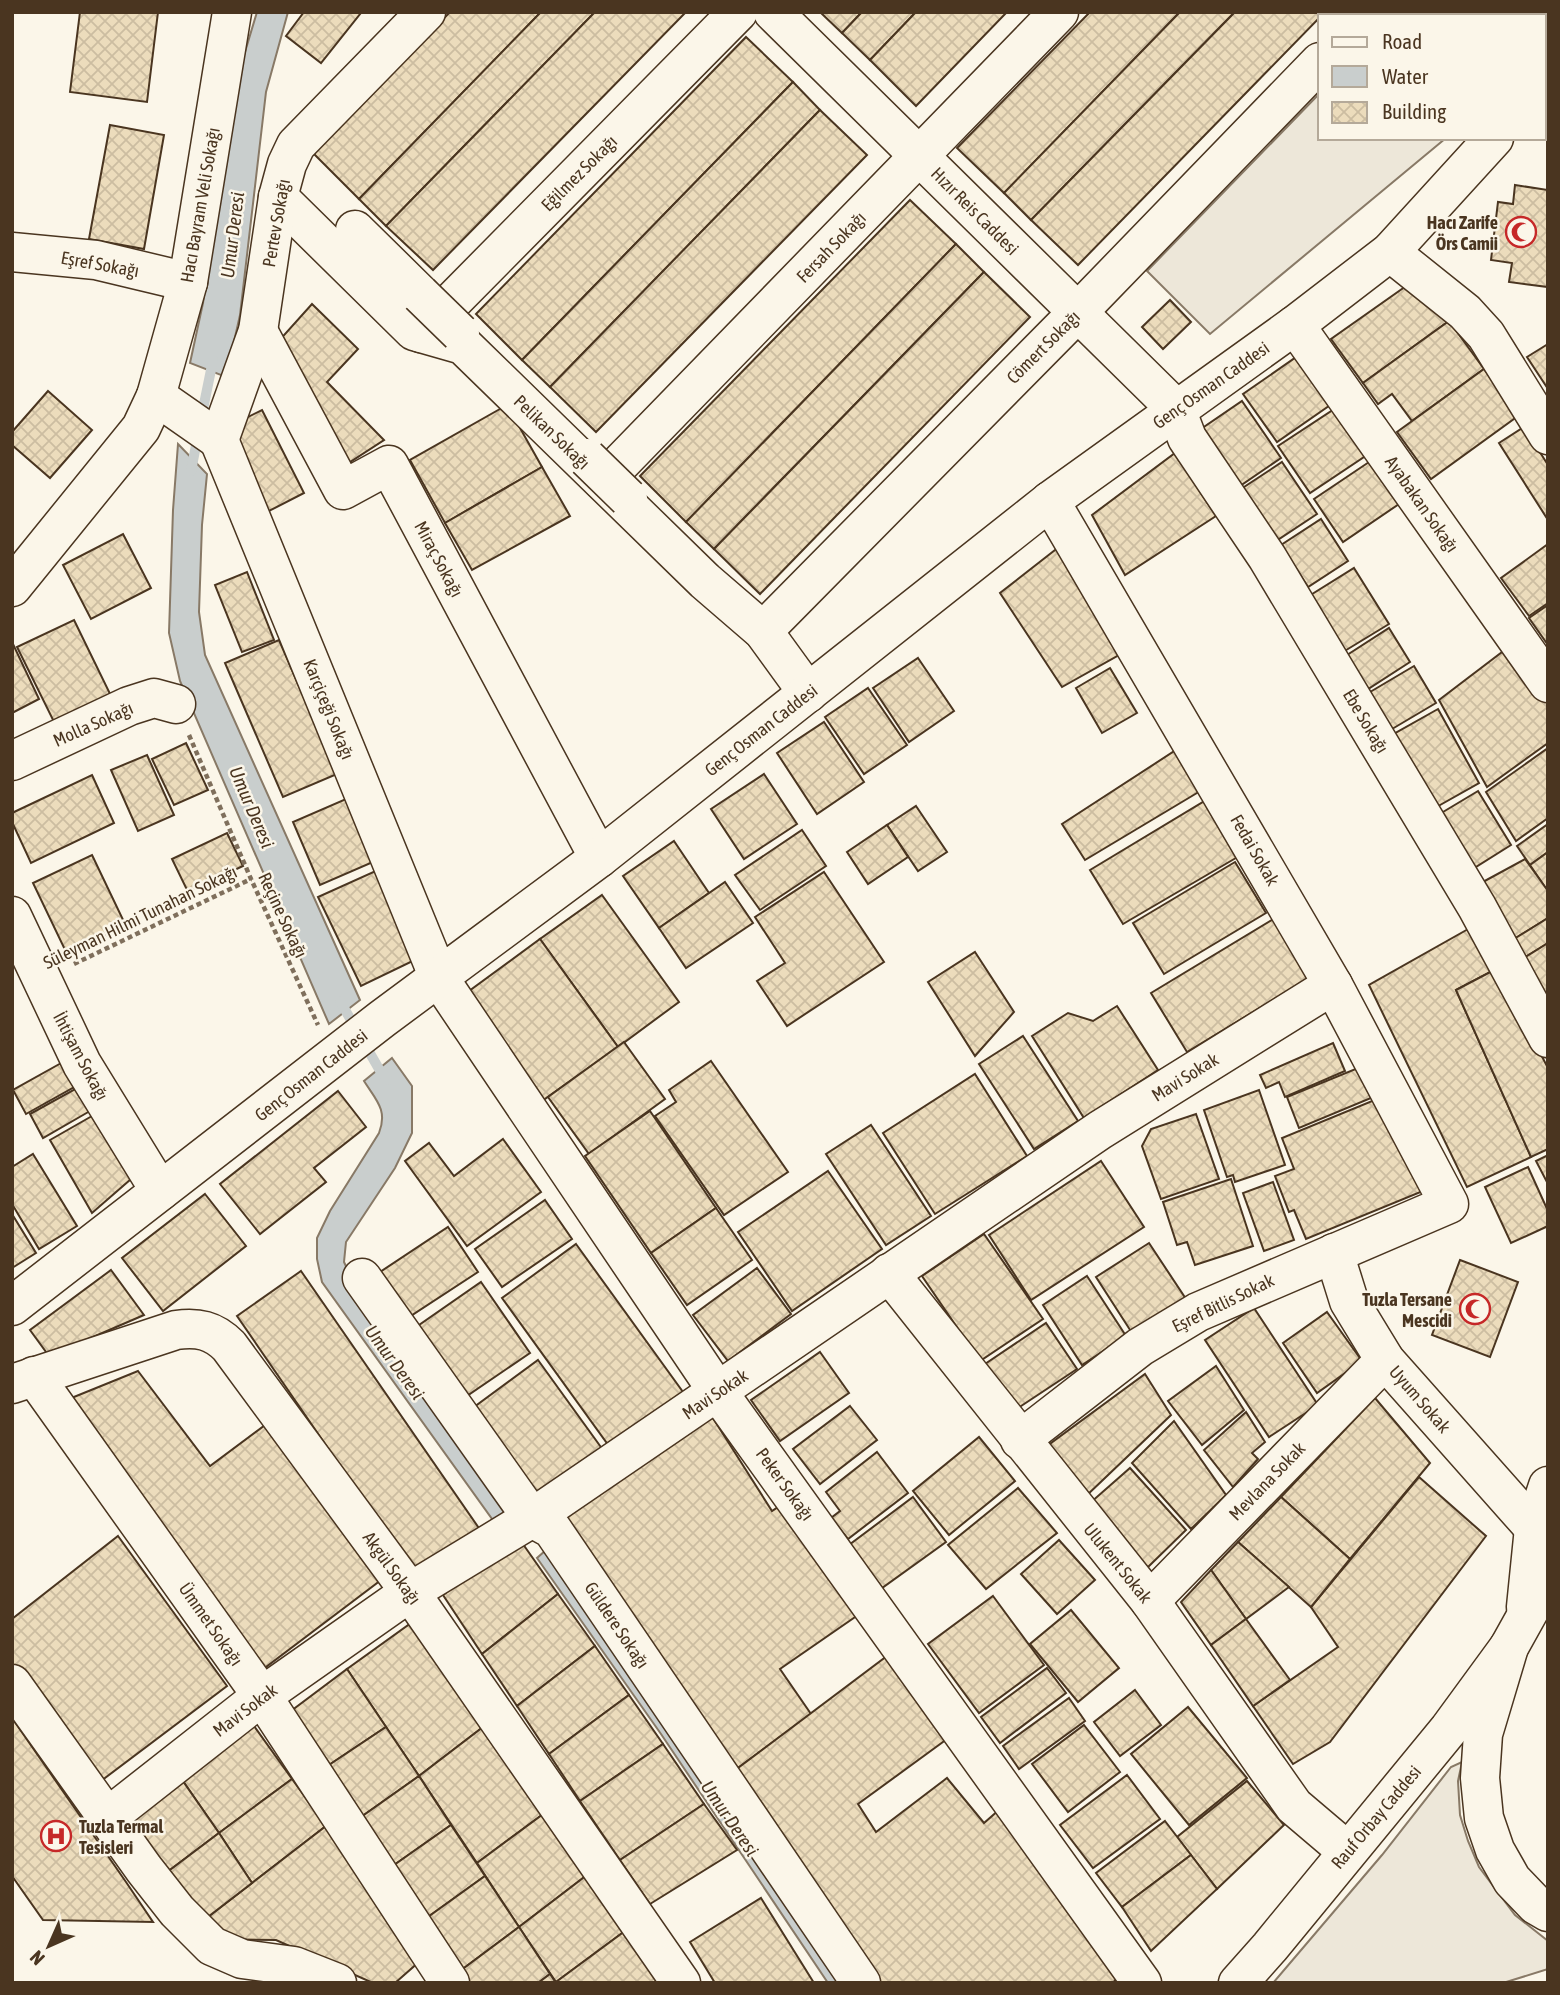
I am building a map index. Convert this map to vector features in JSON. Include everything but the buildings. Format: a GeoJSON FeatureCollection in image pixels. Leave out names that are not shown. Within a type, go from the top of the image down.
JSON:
{"type":"FeatureCollection","features":[{"type":"Feature","properties":{"kind":"street","name":"Hacı Bayram Veli Sokağı"},"geometry":{"type":"LineString","coordinates":[[12,587],[141,429],[166,403],[232,12]]}},
{"type":"Feature","properties":{"kind":"street","name":"Pertev Sokağı"},"geometry":{"type":"LineString","coordinates":[[216,438],[258,331],[278,197],[287,164],[296,145],[426,12]]}},
{"type":"Feature","properties":{"kind":"street","name":"Eğilmez Sokağı"},"geometry":{"type":"LineString","coordinates":[[421,333],[738,12]]}},
{"type":"Feature","properties":{"kind":"street","name":"Hızır Reis Caddesi"},"geometry":{"type":"LineString","coordinates":[[773,12],[1176,409]]}},
{"type":"Feature","properties":{"kind":"street","name":"Fersah Sokağı"},"geometry":{"type":"LineString","coordinates":[[606,479],[1059,12]]}},
{"type":"Feature","properties":{"kind":"street","name":"Cömert Sokağı"},"geometry":{"type":"LineString","coordinates":[[763,631],[1318,64]]}},
{"type":"Feature","properties":{"kind":"street","name":"Genç Osman Caddesi"},"geometry":{"type":"LineString","coordinates":[[12,1306],[383,1019],[599,858],[1050,501],[1296,325],[1390,253],[1492,140]]}},
{"type":"Feature","properties":{"kind":"street","name":"Pelikan Sokağı"},"geometry":{"type":"LineString","coordinates":[[278,197],[414,331],[463,345],[606,479],[705,580],[763,631],[808,693]]}},
{"type":"Feature","properties":{"kind":"street"},"geometry":{"type":"LineString","coordinates":[[355,230],[682,551]]}},
{"type":"Feature","properties":{"kind":"street","name":"Eşref Sokağı"},"geometry":{"type":"LineString","coordinates":[[12,252],[96,260],[188,282]]}},
{"type":"Feature","properties":{"kind":"street"},"geometry":{"type":"LineString","coordinates":[[1390,253],[1465,312],[1486,335],[1548,435]]}},
{"type":"Feature","properties":{"kind":"street","name":"Ayabakan Sokağı"},"geometry":{"type":"LineString","coordinates":[[1296,325],[1548,683]]}},
{"type":"Feature","properties":{"kind":"street","name":"Miraç Sokağı"},"geometry":{"type":"LineString","coordinates":[[258,331],[343,490],[389,466],[599,858]]}},
{"type":"Feature","properties":{"kind":"street"},"geometry":{"type":"LineString","coordinates":[[166,403],[216,438]]}},
{"type":"Feature","properties":{"kind":"street","name":"Ebe Sokağı"},"geometry":{"type":"LineString","coordinates":[[1176,409],[1187,438],[1267,557],[1477,908],[1548,1038]]}},
{"type":"Feature","properties":{"kind":"street","name":"Karçiçeği Sokağı"},"geometry":{"type":"LineString","coordinates":[[216,438],[439,978]]}},
{"type":"Feature","properties":{"kind":"street","name":"Fedai Sokak"},"geometry":{"type":"LineString","coordinates":[[1050,501],[1333,985],[1449,1205]]}},
{"type":"Feature","properties":{"kind":"street","name":"Molla Sokağı"},"geometry":{"type":"LineString","coordinates":[[12,761],[129,706],[155,698],[176,704]]}},
{"type":"Feature","properties":{"kind":"street","name":"İhtişam Sokağı"},"geometry":{"type":"LineString","coordinates":[[12,916],[82,1064],[160,1191]]}},
{"type":"Feature","properties":{"kind":"street","name":"Peker Sokağı"},"geometry":{"type":"LineString","coordinates":[[439,978],[718,1392],[1142,1983]]}},
{"type":"Feature","properties":{"kind":"street","name":"Mavi Sokak"},"geometry":{"type":"LineString","coordinates":[[108,1817],[262,1696],[410,1592],[532,1518],[1100,1130],[1333,985]]}},
{"type":"Feature","properties":{"kind":"street","name":"Eşref Bitlis Sokak"},"geometry":{"type":"LineString","coordinates":[[1020,1440],[1140,1347],[1198,1312],[1449,1205]]}},
{"type":"Feature","properties":{"kind":"street","name":"Uyum Sokak"},"geometry":{"type":"LineString","coordinates":[[1334,1253],[1349,1301],[1385,1360],[1534,1528]]}},
{"type":"Feature","properties":{"kind":"street","name":"Ulukent Sokak"},"geometry":{"type":"LineString","coordinates":[[889,1273],[1150,1601],[1294,1806],[1348,1851]]}},
{"type":"Feature","properties":{"kind":"street","name":"Güldere Sokağı"},"geometry":{"type":"LineString","coordinates":[[362,1278],[532,1518],[552,1529],[861,1983]]}},
{"type":"Feature","properties":{"kind":"street","name":"Akgül Sokağı"},"geometry":{"type":"LineString","coordinates":[[23,1380],[176,1330],[192,1328],[218,1335],[229,1346],[410,1592],[681,1983]]}},
{"type":"Feature","properties":{"kind":"street","name":"Mevlana Sokak"},"geometry":{"type":"LineString","coordinates":[[1150,1601],[1385,1360]]}},
{"type":"Feature","properties":{"kind":"street","name":"Ümmet Sokağı"},"geometry":{"type":"LineString","coordinates":[[23,1380],[262,1696],[450,1983]]}},
{"type":"Feature","properties":{"kind":"street","name":"Rauf Orbay Caddesi"},"geometry":{"type":"LineString","coordinates":[[1548,1486],[1534,1528],[1517,1632],[1483,1734],[1480,1778],[1484,1818],[1495,1850],[1512,1880],[1536,1905],[1548,1912]]}},
{"type":"Feature","properties":{"kind":"street","name":"Rauf Orbay Caddesi"},"geometry":{"type":"LineString","coordinates":[[1238,1983],[1449,1729],[1517,1632],[1548,1577]]}},
{"type":"Feature","properties":{"kind":"street"},"geometry":{"type":"LineString","coordinates":[[12,1684],[177,1911],[212,1946],[242,1959],[293,1966],[337,1983]]}},
{"type":"Feature","properties":{"kind":"path","name":"Reçine Sokağı"},"geometry":{"type":"LineString","coordinates":[[176,704],[251,879],[318,1025],[327,1063]]}},
{"type":"Feature","properties":{"kind":"path","name":"Süleyman Hilmi Tunahan Sokağı"},"geometry":{"type":"LineString","coordinates":[[42,980],[251,879]]}},
{"type":"Feature","properties":{"kind":"shaded area"},"geometry":{"type":"Polygon","coordinates":[[[1318,95],[1318,140],[1444,140],[1210,334],[1147,271],[1318,95]]]}},
{"type":"Feature","properties":{"kind":"shaded area"},"geometry":{"type":"Polygon","coordinates":[[[1462,1762],[1458,1781],[1460,1815],[1468,1841],[1479,1867],[1515,1915],[1548,1941],[1548,1969],[1503,1983],[1273,1983],[1382,1855],[1451,1767],[1462,1762]]]}},
{"type":"Feature","properties":{"kind":"water"},"geometry":{"type":"Polygon","coordinates":[[[257,12],[288,12],[266,92],[240,315],[226,377],[190,363],[203,303],[233,92],[257,12]]]}},
{"type":"Feature","properties":{"kind":"water"},"geometry":{"type":"Polygon","coordinates":[[[178,444],[207,474],[199,612],[205,655],[360,1000],[329,1024],[180,681],[169,633],[178,444]]]}},
{"type":"Feature","properties":{"kind":"water"},"geometry":{"type":"Polygon","coordinates":[[[392,1058],[412,1086],[412,1133],[395,1168],[346,1242],[344,1262],[351,1277],[517,1507],[495,1523],[322,1282],[317,1259],[317,1238],[330,1211],[379,1133],[381,1125],[381,1111],[364,1081],[392,1058]]]}},
{"type":"Feature","properties":{"kind":"water"},"geometry":{"type":"Polygon","coordinates":[[[546,1550],[852,1983],[828,1983],[661,1734],[537,1558],[546,1550]]]}},
{"type":"Feature","properties":{"kind":"waterway","name":"Umur Deresi"},"geometry":{"type":"LineString","coordinates":[[201,419],[213,360]]}},
{"type":"Feature","properties":{"kind":"waterway","name":"Umur Deresi"},"geometry":{"type":"LineString","coordinates":[[191,471],[198,435]]}},
{"type":"Feature","properties":{"kind":"waterway","name":"Umur Deresi"},"geometry":{"type":"LineString","coordinates":[[340,1001],[388,1080]]}},
{"type":"Feature","properties":{"kind":"place","name":"Hacı Zarife Örs Camii"},"geometry":{"type":"Point","coordinates":[1521,232]}},
{"type":"Feature","properties":{"kind":"place","name":"Tuzla Tersane Mescidi"},"geometry":{"type":"Point","coordinates":[1475,1309]}},
{"type":"Feature","properties":{"kind":"place","name":"Tuzla Termal Tesisleri"},"geometry":{"type":"Point","coordinates":[56,1836]}}]}
